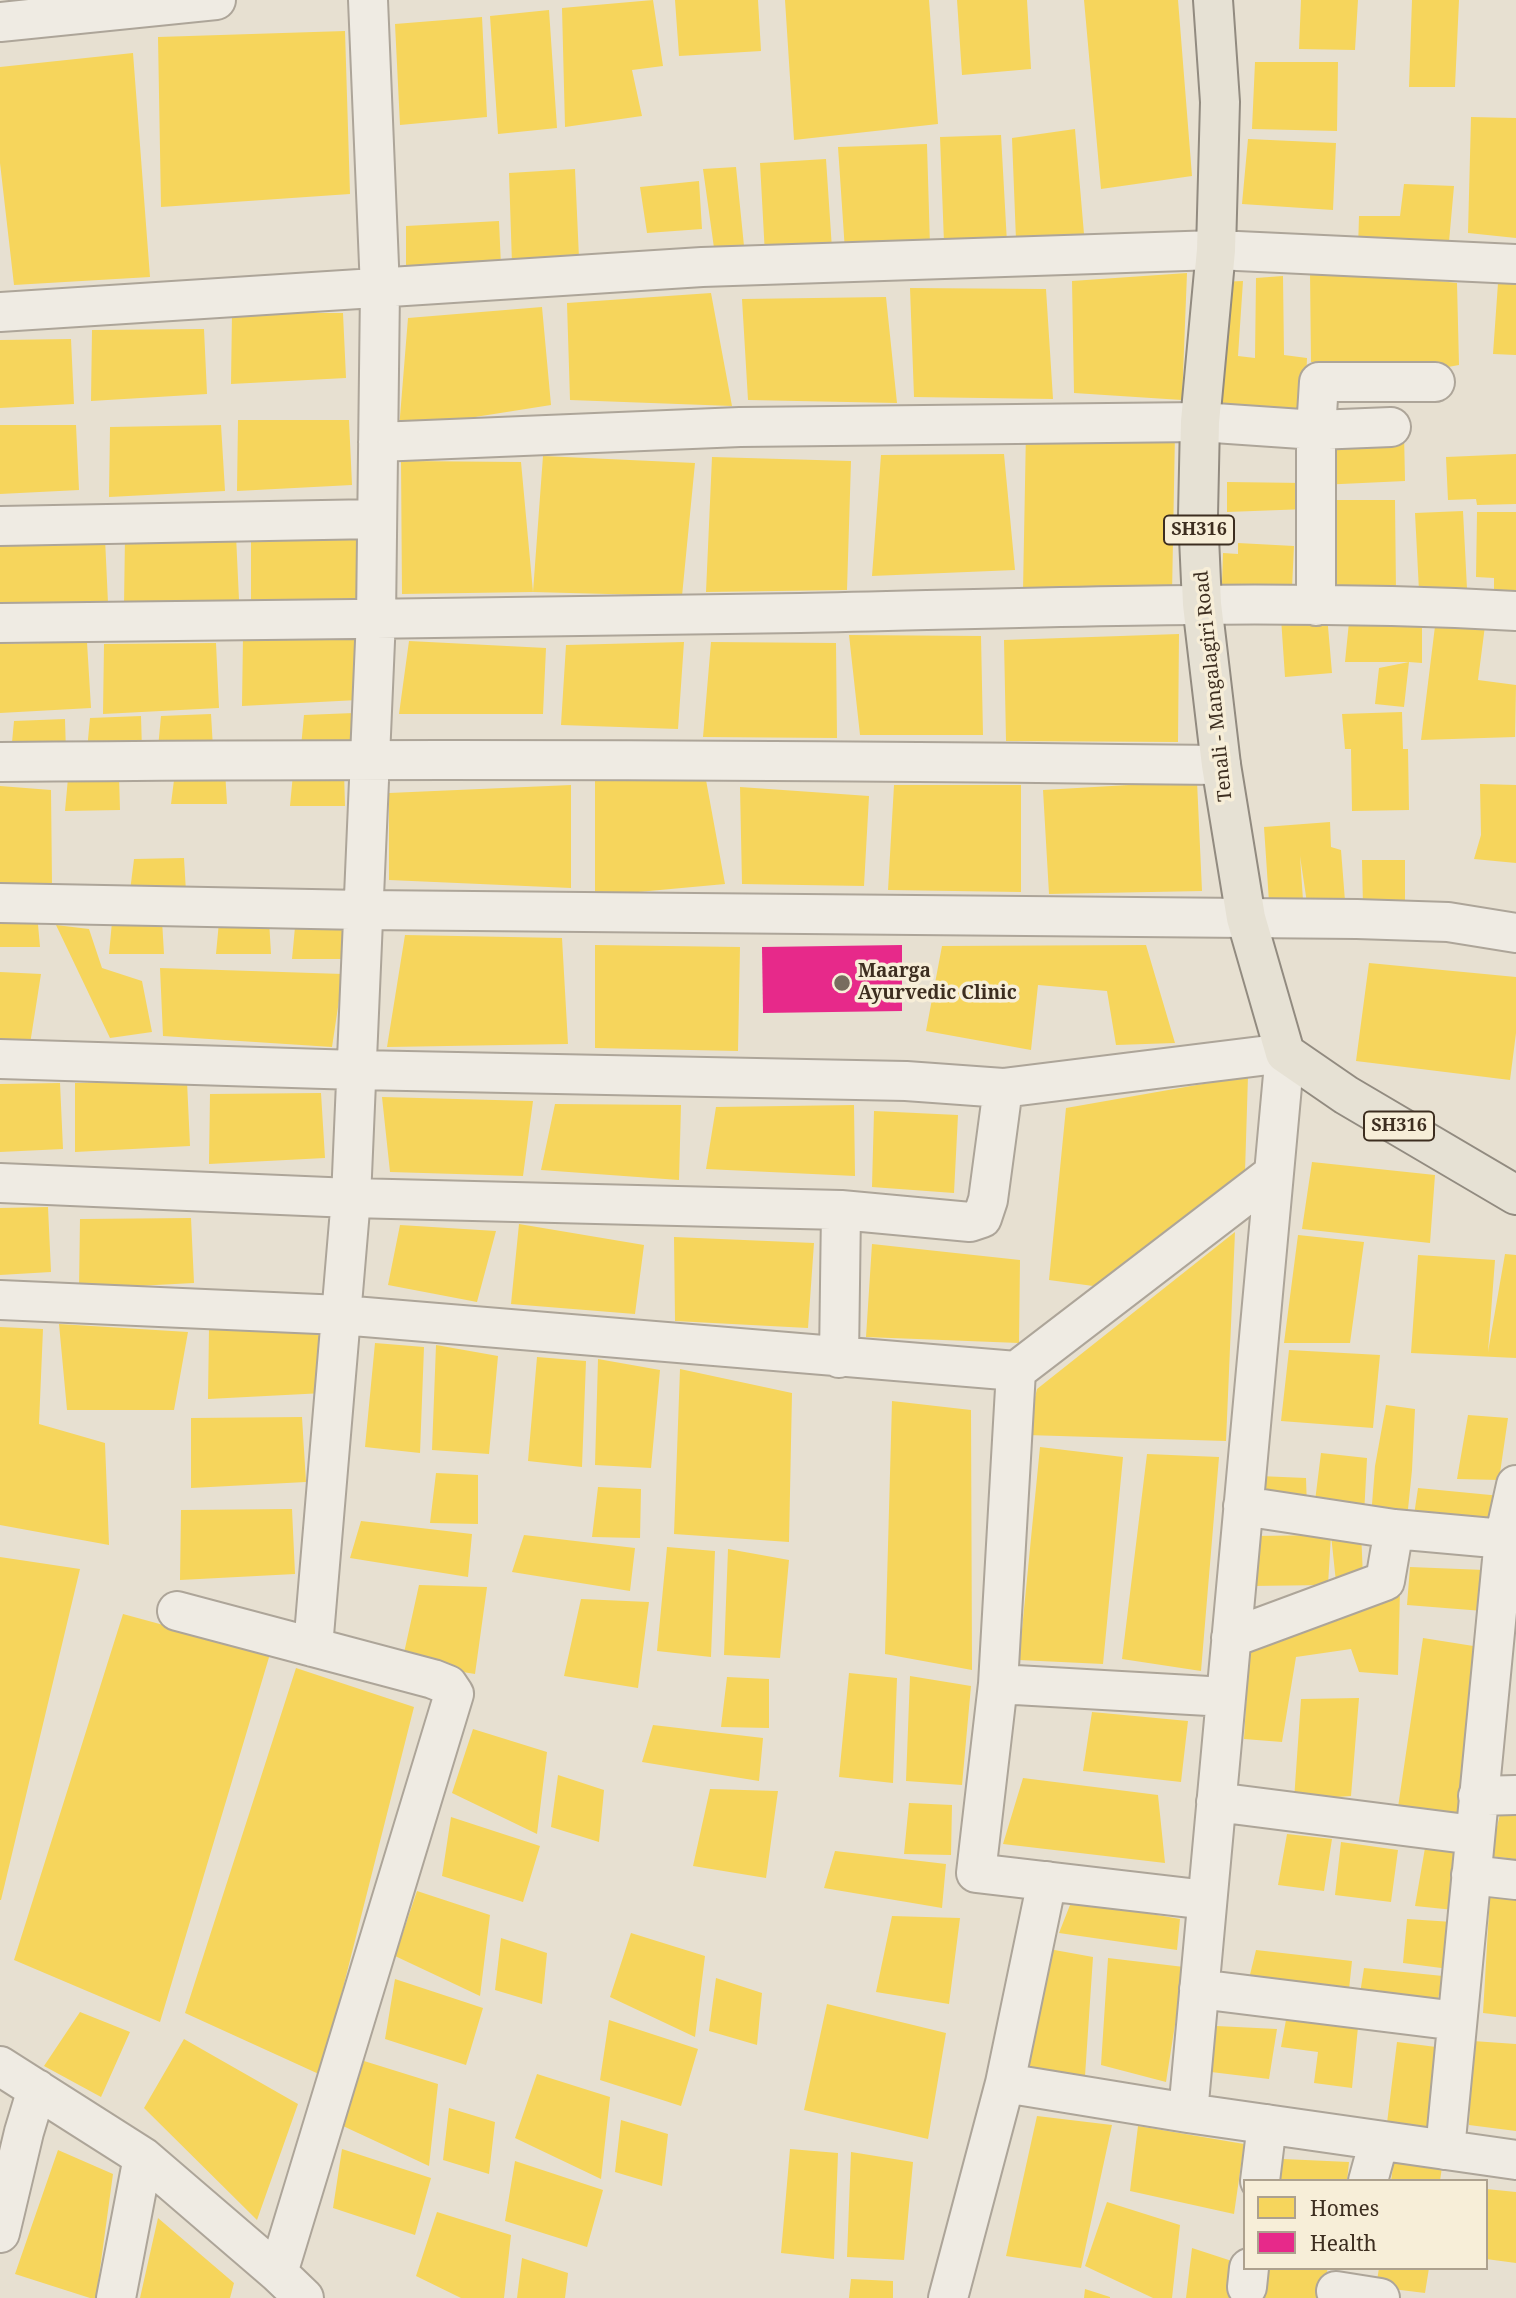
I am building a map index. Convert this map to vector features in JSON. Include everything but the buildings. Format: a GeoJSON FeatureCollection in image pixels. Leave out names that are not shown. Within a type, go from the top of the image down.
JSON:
{"type":"FeatureCollection","features":[{"type":"Feature","properties":{"kind":"main road","name":"Tenali - Mangalagiri Road"},"geometry":{"type":"LineString","coordinates":[[1213,0],[1220,102],[1216,250],[1200,422],[1198,515],[1202,604],[1221,765],[1246,918],[1285,1053]]}},
{"type":"Feature","properties":{"kind":"main road","name":"SH316"},"geometry":{"type":"LineString","coordinates":[[1285,1053],[1346,1095],[1516,1195]]}},
{"type":"Feature","properties":{"kind":"street"},"geometry":{"type":"LineString","coordinates":[[0,22],[216,0]]}},
{"type":"Feature","properties":{"kind":"street"},"geometry":{"type":"LineString","coordinates":[[313,1647],[351,1198],[376,618],[380,289],[368,0]]}},
{"type":"Feature","properties":{"kind":"street"},"geometry":{"type":"LineString","coordinates":[[0,312],[702,267],[1216,250],[1516,264]]}},
{"type":"Feature","properties":{"kind":"street"},"geometry":{"type":"LineString","coordinates":[[1316,606],[1316,430],[1319,382],[1435,382]]}},
{"type":"Feature","properties":{"kind":"street"},"geometry":{"type":"LineString","coordinates":[[378,442],[740,427],[1200,422],[1316,430],[1391,427]]}},
{"type":"Feature","properties":{"kind":"street"},"geometry":{"type":"LineString","coordinates":[[0,526],[376,519]]}},
{"type":"Feature","properties":{"kind":"street"},"geometry":{"type":"LineString","coordinates":[[0,623],[788,613],[1202,604],[1516,611]]}},
{"type":"Feature","properties":{"kind":"street"},"geometry":{"type":"LineString","coordinates":[[0,762],[369,759],[834,760],[1221,765]]}},
{"type":"Feature","properties":{"kind":"street"},"geometry":{"type":"LineString","coordinates":[[0,903],[363,910],[1246,918],[1448,922],[1516,933]]}},
{"type":"Feature","properties":{"kind":"street"},"geometry":{"type":"LineString","coordinates":[[0,1059],[906,1082],[1003,1088],[1285,1053],[1188,2113]]}},
{"type":"Feature","properties":{"kind":"street"},"geometry":{"type":"LineString","coordinates":[[0,1183],[351,1198],[841,1210],[970,1222],[982,1218],[988,1200],[1003,1088]]}},
{"type":"Feature","properties":{"kind":"street"},"geometry":{"type":"LineString","coordinates":[[0,1300],[341,1315],[1016,1371],[1273,1174]]}},
{"type":"Feature","properties":{"kind":"street"},"geometry":{"type":"LineString","coordinates":[[839,1357],[841,1210]]}},
{"type":"Feature","properties":{"kind":"street"},"geometry":{"type":"LineString","coordinates":[[1016,1371],[998,1684],[976,1873],[1207,1900]]}},
{"type":"Feature","properties":{"kind":"street"},"geometry":{"type":"LineString","coordinates":[[1445,2150],[1478,1796],[1516,1485]]}},
{"type":"Feature","properties":{"kind":"street"},"geometry":{"type":"LineString","coordinates":[[1243,1506],[1394,1529],[1510,1539]]}},
{"type":"Feature","properties":{"kind":"street"},"geometry":{"type":"LineString","coordinates":[[1231,1638],[1385,1581],[1394,1529]]}},
{"type":"Feature","properties":{"kind":"street"},"geometry":{"type":"LineString","coordinates":[[0,2066],[143,2157],[291,2285],[454,1694],[448,1685],[433,1679],[177,1611]]}},
{"type":"Feature","properties":{"kind":"street"},"geometry":{"type":"LineString","coordinates":[[998,1684],[1226,1697]]}},
{"type":"Feature","properties":{"kind":"street"},"geometry":{"type":"LineString","coordinates":[[1478,1796],[1516,1795]]}},
{"type":"Feature","properties":{"kind":"street"},"geometry":{"type":"LineString","coordinates":[[1216,1802],[1474,1835]]}},
{"type":"Feature","properties":{"kind":"street"},"geometry":{"type":"LineString","coordinates":[[1471,1875],[1516,1880]]}},
{"type":"Feature","properties":{"kind":"street"},"geometry":{"type":"LineString","coordinates":[[948,2298],[1006,2083],[1047,1881]]}},
{"type":"Feature","properties":{"kind":"street"},"geometry":{"type":"LineString","coordinates":[[1199,1989],[1457,2021]]}},
{"type":"Feature","properties":{"kind":"street"},"geometry":{"type":"LineString","coordinates":[[1006,2083],[1188,2113],[1516,2160]]}},
{"type":"Feature","properties":{"kind":"street"},"geometry":{"type":"LineString","coordinates":[[0,2234],[24,2132],[37,2090]]}},
{"type":"Feature","properties":{"kind":"street"},"geometry":{"type":"LineString","coordinates":[[1260,2179],[1267,2124]]}},
{"type":"Feature","properties":{"kind":"street"},"geometry":{"type":"LineString","coordinates":[[1369,2179],[1379,2141]]}},
{"type":"Feature","properties":{"kind":"street"},"geometry":{"type":"LineString","coordinates":[[117,2298],[143,2157]]}},
{"type":"Feature","properties":{"kind":"street"},"geometry":{"type":"LineString","coordinates":[[1338,2286],[1380,2298]]}},
{"type":"Feature","properties":{"kind":"place","name":"Maarga Ayurvedic Clinic"},"geometry":{"type":"Point","coordinates":[842,983]}}]}
